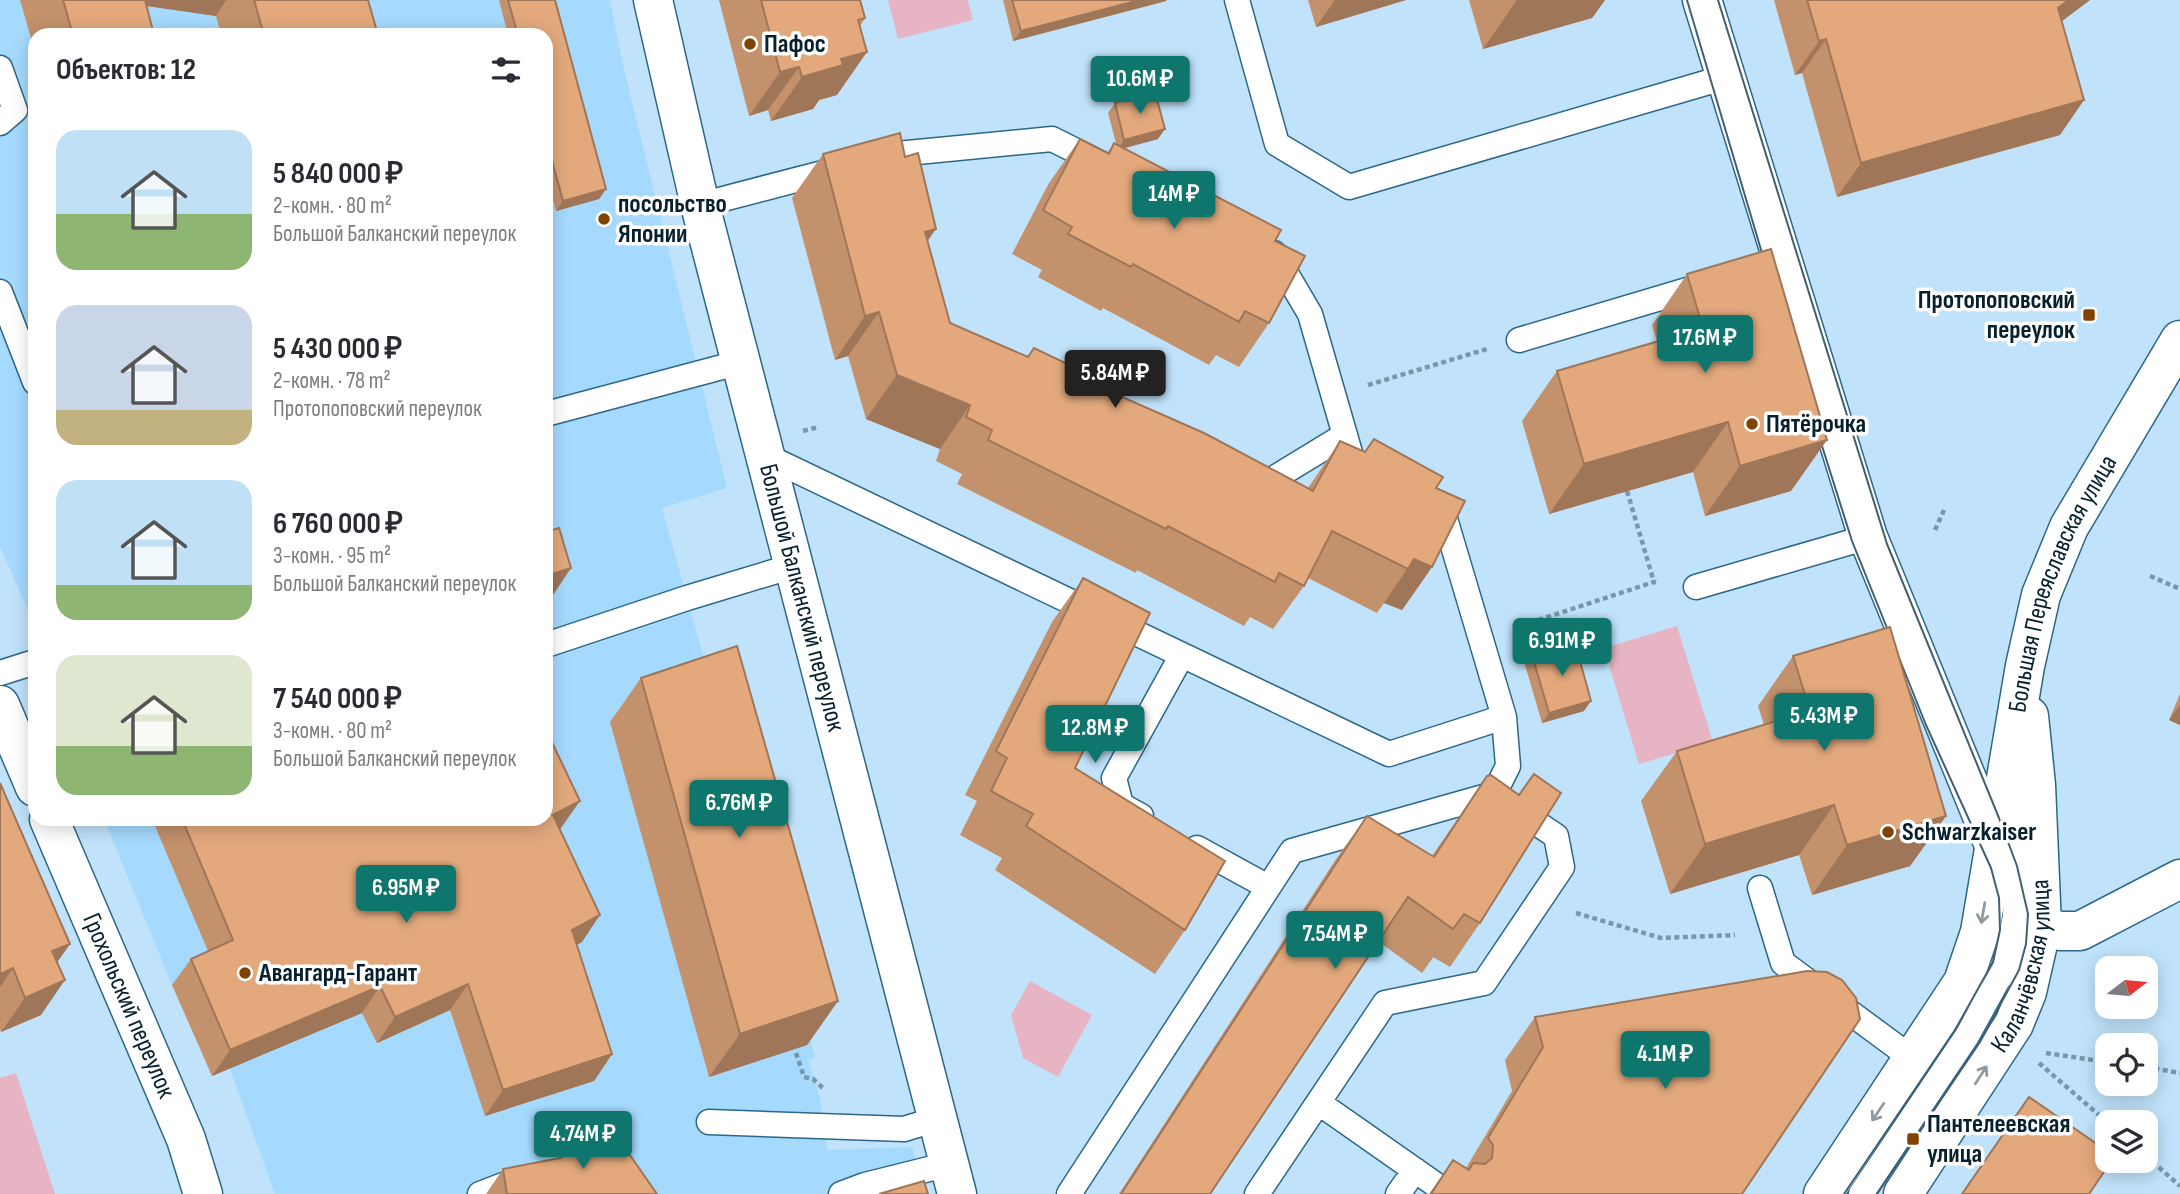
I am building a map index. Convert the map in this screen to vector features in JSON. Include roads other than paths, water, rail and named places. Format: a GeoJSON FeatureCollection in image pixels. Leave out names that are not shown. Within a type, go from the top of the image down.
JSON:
{"type":"FeatureCollection","features":[{"type":"Feature","properties":{"kind":"street","name":"Большой Балканский переулок"},"geometry":{"type":"LineString","coordinates":[[653,0],[701,205],[953,1179]]}},
{"type":"Feature","properties":{"kind":"street"},"geometry":{"type":"LineString","coordinates":[[1703,0],[1726,77],[1770,265],[1868,537],[1994,845],[2028,914],[2042,926],[2060,931],[2080,931],[2180,879]]}},
{"type":"Feature","properties":{"kind":"street","name":"Большая Переяславская улица"},"geometry":{"type":"LineString","coordinates":[[1994,845],[2040,595],[2069,527],[2180,340]]}},
{"type":"Feature","properties":{"kind":"street","name":"Каланчёвская улица"},"geometry":{"type":"LineString","coordinates":[[1903,1194],[2014,1024],[2027,992],[2042,926],[2036,785],[2025,666]]}},
{"type":"Feature","properties":{"kind":"street"},"geometry":{"type":"LineString","coordinates":[[0,705],[28,771]]}},
{"type":"Feature","properties":{"kind":"street","name":"Грохольский переулок"},"geometry":{"type":"LineString","coordinates":[[52,826],[186,1139],[203,1194]]}},
{"type":"Feature","properties":{"kind":"street","name":"Каланчёвская улица"},"geometry":{"type":"LineString","coordinates":[[1823,1194],[1963,982],[1980,932],[1994,845]]}},
{"type":"Feature","properties":{"kind":"lane"},"geometry":{"type":"LineString","coordinates":[[1237,0],[1277,144],[1349,187],[1726,77]]}},
{"type":"Feature","properties":{"kind":"lane"},"geometry":{"type":"LineString","coordinates":[[0,68],[15,110],[0,123]]}},
{"type":"Feature","properties":{"kind":"lane"},"geometry":{"type":"LineString","coordinates":[[701,205],[897,154],[1052,139],[1126,177]]}},
{"type":"Feature","properties":{"kind":"lane"},"geometry":{"type":"LineString","coordinates":[[897,154],[904,181]]}},
{"type":"Feature","properties":{"kind":"lane"},"geometry":{"type":"LineString","coordinates":[[1250,240],[1275,253],[1310,314],[1353,463],[1387,482]]}},
{"type":"Feature","properties":{"kind":"lane"},"geometry":{"type":"LineString","coordinates":[[1519,340],[1726,279]]}},
{"type":"Feature","properties":{"kind":"lane"},"geometry":{"type":"LineString","coordinates":[[0,292],[28,364]]}},
{"type":"Feature","properties":{"kind":"lane"},"geometry":{"type":"LineString","coordinates":[[553,412],[741,362]]}},
{"type":"Feature","properties":{"kind":"lane"},"geometry":{"type":"LineString","coordinates":[[1233,476],[1258,488],[1345,435]]}},
{"type":"Feature","properties":{"kind":"lane"},"geometry":{"type":"LineString","coordinates":[[766,456],[1389,754],[1504,717]]}},
{"type":"Feature","properties":{"kind":"lane"},"geometry":{"type":"LineString","coordinates":[[1069,1194],[1292,851],[1494,794],[1508,766],[1504,717],[1443,512],[1409,494]]}},
{"type":"Feature","properties":{"kind":"lane"},"geometry":{"type":"LineString","coordinates":[[1696,587],[1868,537]]}},
{"type":"Feature","properties":{"kind":"lane"},"geometry":{"type":"LineString","coordinates":[[553,643],[793,566]]}},
{"type":"Feature","properties":{"kind":"lane"},"geometry":{"type":"LineString","coordinates":[[1182,655],[1114,778],[1121,805],[1268,887]]}},
{"type":"Feature","properties":{"kind":"lane"},"geometry":{"type":"LineString","coordinates":[[0,673],[28,664]]}},
{"type":"Feature","properties":{"kind":"lane"},"geometry":{"type":"LineString","coordinates":[[1861,1194],[1967,1036],[2005,967],[2015,916],[2025,666]]}},
{"type":"Feature","properties":{"kind":"lane"},"geometry":{"type":"LineString","coordinates":[[1257,1194],[1385,1003],[1484,983],[1562,867],[1556,836],[1494,794]]}},
{"type":"Feature","properties":{"kind":"lane"},"geometry":{"type":"LineString","coordinates":[[1760,888],[1783,962],[1913,1059]]}},
{"type":"Feature","properties":{"kind":"lane"},"geometry":{"type":"LineString","coordinates":[[1319,1103],[1449,1194]]}},
{"type":"Feature","properties":{"kind":"lane"},"geometry":{"type":"LineString","coordinates":[[709,1122],[904,1129],[937,1119]]}},
{"type":"Feature","properties":{"kind":"lane"},"geometry":{"type":"LineString","coordinates":[[480,1194],[544,1170]]}},
{"type":"Feature","properties":{"kind":"lane"},"geometry":{"type":"LineString","coordinates":[[1398,1194],[1415,1170]]}},
{"type":"Feature","properties":{"kind":"lane"},"geometry":{"type":"LineString","coordinates":[[841,1194],[865,1185],[953,1179]]}},
{"type":"Feature","properties":{"kind":"tram line"},"geometry":{"type":"LineString","coordinates":[[1687,0],[1767,270]]}},
{"type":"Feature","properties":{"kind":"tram line"},"geometry":{"type":"LineString","coordinates":[[1718,0],[1887,544],[1999,818],[2017,866],[2028,914],[2026,944],[2019,970],[1980,1042],[1877,1194]]}},
{"type":"Feature","properties":{"kind":"tram line"},"geometry":{"type":"LineString","coordinates":[[1817,430],[1852,541],[1926,725],[1991,868],[1999,898],[2000,930],[1993,962],[1955,1030],[1844,1194]]}},
{"type":"Feature","properties":{"kind":"place","name":"Пафос"},"geometry":{"type":"Point","coordinates":[750,44]}},
{"type":"Feature","properties":{"kind":"place","name":"посольство Японии"},"geometry":{"type":"Point","coordinates":[604,219]}},
{"type":"Feature","properties":{"kind":"place","name":"Протопоповский переулок"},"geometry":{"type":"Point","coordinates":[2089,315]}},
{"type":"Feature","properties":{"kind":"place","name":"Пятёрочка"},"geometry":{"type":"Point","coordinates":[1752,424]}},
{"type":"Feature","properties":{"kind":"place","name":"Schwarzkaiser"},"geometry":{"type":"Point","coordinates":[1888,832]}},
{"type":"Feature","properties":{"kind":"place","name":"Авангард-Гарант"},"geometry":{"type":"Point","coordinates":[245,973]}},
{"type":"Feature","properties":{"kind":"place","name":"Пантелеевская улица"},"geometry":{"type":"Point","coordinates":[1913,1139]}}]}
